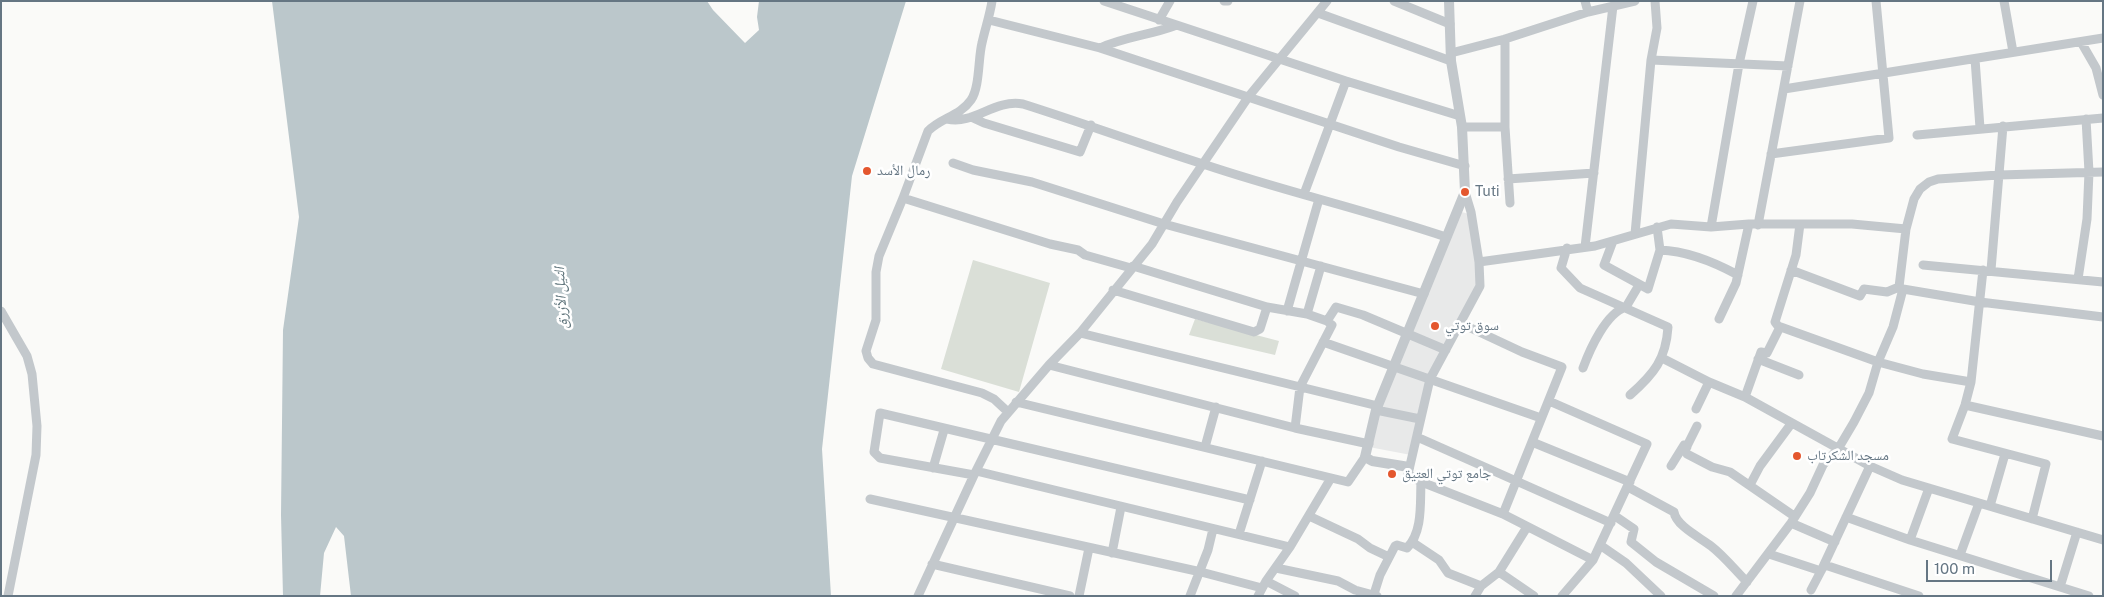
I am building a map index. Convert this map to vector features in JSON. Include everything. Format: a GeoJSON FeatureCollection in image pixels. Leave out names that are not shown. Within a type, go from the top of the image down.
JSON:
{"type":"FeatureCollection","features":[{"type":"Feature","properties":{"kind":"street"},"geometry":{"type":"LineString","coordinates":[[992,1],[989,20],[982,42],[976,91],[971,100],[947,120],[933,124],[928,131],[879,256],[876,272],[876,320],[866,351],[868,358],[873,364],[942,384],[982,393],[994,399],[1008,412]]}},
{"type":"Feature","properties":{"kind":"street"},"geometry":{"type":"LineString","coordinates":[[1104,1],[1346,82],[1460,116]]}},
{"type":"Feature","properties":{"kind":"street"},"geometry":{"type":"LineString","coordinates":[[1159,20],[1170,1]]}},
{"type":"Feature","properties":{"kind":"street"},"geometry":{"type":"LineString","coordinates":[[918,596],[1001,421],[1049,365],[1080,333],[1152,244],[1249,96],[1326,1]]}},
{"type":"Feature","properties":{"kind":"street"},"geometry":{"type":"LineString","coordinates":[[1394,1],[1450,24]]}},
{"type":"Feature","properties":{"kind":"street"},"geometry":{"type":"LineString","coordinates":[[1449,1],[1451,57],[1462,127],[1465,192],[1471,212],[1479,262],[1480,286],[1430,379],[1408,474],[1421,482],[1503,514],[1592,560]]}},
{"type":"Feature","properties":{"kind":"street"},"geometry":{"type":"LineString","coordinates":[[1585,1],[1588,12]]}},
{"type":"Feature","properties":{"kind":"street"},"geometry":{"type":"LineString","coordinates":[[1318,13],[1451,57],[1588,12],[1635,1]]}},
{"type":"Feature","properties":{"kind":"street"},"geometry":{"type":"LineString","coordinates":[[1635,234],[1656,28],[1654,1]]}},
{"type":"Feature","properties":{"kind":"street"},"geometry":{"type":"LineString","coordinates":[[1711,227],[1739,64],[1753,1]]}},
{"type":"Feature","properties":{"kind":"street"},"geometry":{"type":"LineString","coordinates":[[1719,319],[1738,275],[1754,225],[1772,154],[1800,1]]}},
{"type":"Feature","properties":{"kind":"street"},"geometry":{"type":"LineString","coordinates":[[1772,154],[1889,138],[1876,1]]}},
{"type":"Feature","properties":{"kind":"street"},"geometry":{"type":"LineString","coordinates":[[2004,1],[2013,52]]}},
{"type":"Feature","properties":{"kind":"street"},"geometry":{"type":"LineString","coordinates":[[1585,246],[1613,6]]}},
{"type":"Feature","properties":{"kind":"street"},"geometry":{"type":"LineString","coordinates":[[989,20],[1100,48],[1331,123],[1425,156],[1464,166]]}},
{"type":"Feature","properties":{"kind":"street"},"geometry":{"type":"LineString","coordinates":[[1100,48],[1117,40],[1157,32],[1174,26]]}},
{"type":"Feature","properties":{"kind":"street"},"geometry":{"type":"LineString","coordinates":[[1784,89],[2103,38]]}},
{"type":"Feature","properties":{"kind":"street"},"geometry":{"type":"LineString","coordinates":[[1505,39],[1505,127],[1510,203]]}},
{"type":"Feature","properties":{"kind":"street"},"geometry":{"type":"LineString","coordinates":[[2081,42],[2096,68],[2103,94]]}},
{"type":"Feature","properties":{"kind":"street"},"geometry":{"type":"LineString","coordinates":[[1975,59],[1980,128]]}},
{"type":"Feature","properties":{"kind":"street"},"geometry":{"type":"LineString","coordinates":[[1652,60],[1788,66]]}},
{"type":"Feature","properties":{"kind":"street"},"geometry":{"type":"LineString","coordinates":[[1304,194],[1346,82]]}},
{"type":"Feature","properties":{"kind":"street"},"geometry":{"type":"LineString","coordinates":[[947,120],[958,122],[989,108],[1012,102],[1091,125],[1203,164],[1385,217],[1446,237]]}},
{"type":"Feature","properties":{"kind":"street"},"geometry":{"type":"LineString","coordinates":[[972,117],[984,123],[1080,152],[1091,125]]}},
{"type":"Feature","properties":{"kind":"street"},"geometry":{"type":"LineString","coordinates":[[1918,135],[2103,118]]}},
{"type":"Feature","properties":{"kind":"street"},"geometry":{"type":"LineString","coordinates":[[2078,279],[2087,220],[2086,119]]}},
{"type":"Feature","properties":{"kind":"street"},"geometry":{"type":"LineString","coordinates":[[2003,126],[1999,175],[1987,270],[1980,302],[1972,382],[1966,405],[1952,439],[2046,465],[2032,519]]}},
{"type":"Feature","properties":{"kind":"street"},"geometry":{"type":"LineString","coordinates":[[1462,127],[1505,127]]}},
{"type":"Feature","properties":{"kind":"street"},"geometry":{"type":"LineString","coordinates":[[953,163],[989,174],[1032,182],[1164,224],[1424,294]]}},
{"type":"Feature","properties":{"kind":"street"},"geometry":{"type":"LineString","coordinates":[[1736,596],[1769,554],[1793,519],[1810,492],[1823,465],[1838,449],[1869,393],[1878,362],[1893,327],[1901,288],[1906,229],[1914,199],[1920,189],[1929,182],[1938,180],[1999,175],[2103,172]]}},
{"type":"Feature","properties":{"kind":"street"},"geometry":{"type":"LineString","coordinates":[[1508,179],[1594,173]]}},
{"type":"Feature","properties":{"kind":"street"},"geometry":{"type":"LineString","coordinates":[[1016,402],[1348,482],[1365,456],[1377,408],[1465,192]]}},
{"type":"Feature","properties":{"kind":"street"},"geometry":{"type":"LineString","coordinates":[[903,198],[1050,244],[1078,250],[1085,255],[1267,307],[1307,314],[1327,321],[1332,325],[1300,387],[1295,428]]}},
{"type":"Feature","properties":{"kind":"street"},"geometry":{"type":"LineString","coordinates":[[1287,311],[1319,199]]}},
{"type":"Feature","properties":{"kind":"street"},"geometry":{"type":"LineString","coordinates":[[1479,262],[1613,241],[1671,224],[1711,227],[1852,224],[1906,229]]}},
{"type":"Feature","properties":{"kind":"street"},"geometry":{"type":"LineString","coordinates":[[1800,224],[1796,255],[1775,322],[1780,327],[1878,362],[1924,374],[1972,382]]}},
{"type":"Feature","properties":{"kind":"street"},"geometry":{"type":"LineString","coordinates":[[1613,241],[1604,265],[1646,289],[1650,288],[1660,250],[1657,227]]}},
{"type":"Feature","properties":{"kind":"street"},"geometry":{"type":"LineString","coordinates":[[1567,248],[1561,268],[1584,290],[1668,327],[1662,358],[1651,376],[1630,395]]}},
{"type":"Feature","properties":{"kind":"street"},"geometry":{"type":"LineString","coordinates":[[1660,250],[1670,250],[1703,258],[1738,275]]}},
{"type":"Feature","properties":{"kind":"street"},"geometry":{"type":"LineString","coordinates":[[1923,265],[2103,282]]}},
{"type":"Feature","properties":{"kind":"street"},"geometry":{"type":"LineString","coordinates":[[1307,314],[1322,266]]}},
{"type":"Feature","properties":{"kind":"street"},"geometry":{"type":"LineString","coordinates":[[1791,270],[1860,296],[1864,289],[1886,292],[1901,288],[1980,302],[2103,317]]}},
{"type":"Feature","properties":{"kind":"street"},"geometry":{"type":"LineString","coordinates":[[1583,368],[1600,331],[1619,309],[1626,307],[1639,284]]}},
{"type":"Feature","properties":{"kind":"street"},"geometry":{"type":"LineString","coordinates":[[1113,290],[1254,332],[1260,329],[1267,307]]}},
{"type":"Feature","properties":{"kind":"street"},"geometry":{"type":"LineString","coordinates":[[1327,321],[1336,306],[1446,350]]}},
{"type":"Feature","properties":{"kind":"street"},"geometry":{"type":"LineString","coordinates":[[1,311],[27,356],[32,374],[37,426],[36,455],[8,596]]}},
{"type":"Feature","properties":{"kind":"street"},"geometry":{"type":"LineString","coordinates":[[1460,323],[1522,352],[1562,368],[1503,514]]}},
{"type":"Feature","properties":{"kind":"street"},"geometry":{"type":"LineString","coordinates":[[1745,397],[1761,351],[1767,352],[1780,327]]}},
{"type":"Feature","properties":{"kind":"street"},"geometry":{"type":"LineString","coordinates":[[1080,333],[1300,387],[1420,419]]}},
{"type":"Feature","properties":{"kind":"street"},"geometry":{"type":"LineString","coordinates":[[1323,342],[1542,418]]}},
{"type":"Feature","properties":{"kind":"street"},"geometry":{"type":"LineString","coordinates":[[1662,358],[1709,382],[1745,397],[1870,466],[1902,480],[2103,540]]}},
{"type":"Feature","properties":{"kind":"street"},"geometry":{"type":"LineString","coordinates":[[1758,359],[1799,374]]}},
{"type":"Feature","properties":{"kind":"street"},"geometry":{"type":"LineString","coordinates":[[1049,365],[1295,428],[1369,444]]}},
{"type":"Feature","properties":{"kind":"street"},"geometry":{"type":"LineString","coordinates":[[1696,409],[1709,382]]}},
{"type":"Feature","properties":{"kind":"street"},"geometry":{"type":"LineString","coordinates":[[1549,401],[1647,444],[1592,560],[1562,596]]}},
{"type":"Feature","properties":{"kind":"street"},"geometry":{"type":"LineString","coordinates":[[1966,405],[2103,436]]}},
{"type":"Feature","properties":{"kind":"street"},"geometry":{"type":"LineString","coordinates":[[1205,447],[1216,408]]}},
{"type":"Feature","properties":{"kind":"street"},"geometry":{"type":"LineString","coordinates":[[1250,500],[992,439],[944,430],[880,413],[874,452],[880,458],[933,468],[975,473],[1290,547]]}},
{"type":"Feature","properties":{"kind":"street"},"geometry":{"type":"LineString","coordinates":[[1750,485],[1760,466],[1791,424]]}},
{"type":"Feature","properties":{"kind":"street"},"geometry":{"type":"LineString","coordinates":[[1697,426],[1685,450],[1688,454],[1712,467],[1730,472],[1750,485],[1793,519],[1835,542]]}},
{"type":"Feature","properties":{"kind":"street"},"geometry":{"type":"LineString","coordinates":[[933,468],[944,430]]}},
{"type":"Feature","properties":{"kind":"street"},"geometry":{"type":"LineString","coordinates":[[1416,437],[1516,482],[1613,519],[1634,529],[1631,542],[1656,562],[1714,596]]}},
{"type":"Feature","properties":{"kind":"street"},"geometry":{"type":"LineString","coordinates":[[1532,442],[1629,484],[1674,512],[1674,516],[1688,530],[1711,546],[1747,582]]}},
{"type":"Feature","properties":{"kind":"street"},"geometry":{"type":"LineString","coordinates":[[1672,466],[1684,445],[1687,447]]}},
{"type":"Feature","properties":{"kind":"street"},"geometry":{"type":"LineString","coordinates":[[1990,506],[2005,454]]}},
{"type":"Feature","properties":{"kind":"street"},"geometry":{"type":"LineString","coordinates":[[1365,456],[1372,461],[1409,468]]}},
{"type":"Feature","properties":{"kind":"street"},"geometry":{"type":"LineString","coordinates":[[1239,534],[1262,461]]}},
{"type":"Feature","properties":{"kind":"street"},"geometry":{"type":"LineString","coordinates":[[1811,590],[1870,466]]}},
{"type":"Feature","properties":{"kind":"street"},"geometry":{"type":"LineString","coordinates":[[1262,588],[1290,547],[1331,478]]}},
{"type":"Feature","properties":{"kind":"street"},"geometry":{"type":"LineString","coordinates":[[1276,568],[1338,581],[1355,590],[1376,595],[1389,557],[1395,546],[1407,548],[1412,542],[1421,512],[1421,482]]}},
{"type":"Feature","properties":{"kind":"street"},"geometry":{"type":"LineString","coordinates":[[1910,540],[1929,488]]}},
{"type":"Feature","properties":{"kind":"street"},"geometry":{"type":"LineString","coordinates":[[870,499],[1200,572],[1295,596]]}},
{"type":"Feature","properties":{"kind":"street"},"geometry":{"type":"LineString","coordinates":[[1960,555],[1979,503]]}},
{"type":"Feature","properties":{"kind":"street"},"geometry":{"type":"LineString","coordinates":[[1112,553],[1121,506]]}},
{"type":"Feature","properties":{"kind":"street"},"geometry":{"type":"LineString","coordinates":[[1308,516],[1358,539],[1370,548],[1389,557]]}},
{"type":"Feature","properties":{"kind":"street"},"geometry":{"type":"LineString","coordinates":[[1846,517],[1910,540],[2089,596]]}},
{"type":"Feature","properties":{"kind":"street"},"geometry":{"type":"LineString","coordinates":[[1475,596],[1481,586],[1500,572],[1527,526]]}},
{"type":"Feature","properties":{"kind":"street"},"geometry":{"type":"LineString","coordinates":[[1190,596],[1200,572],[1213,529]]}},
{"type":"Feature","properties":{"kind":"street"},"geometry":{"type":"LineString","coordinates":[[2060,587],[2078,532]]}},
{"type":"Feature","properties":{"kind":"street"},"geometry":{"type":"LineString","coordinates":[[1412,542],[1439,560],[1448,573],[1481,586]]}},
{"type":"Feature","properties":{"kind":"street"},"geometry":{"type":"LineString","coordinates":[[1600,545],[1626,563],[1661,596]]}},
{"type":"Feature","properties":{"kind":"street"},"geometry":{"type":"LineString","coordinates":[[1079,596],[1089,548]]}},
{"type":"Feature","properties":{"kind":"street"},"geometry":{"type":"LineString","coordinates":[[1769,554],[1919,596]]}},
{"type":"Feature","properties":{"kind":"street"},"geometry":{"type":"LineString","coordinates":[[932,564],[1070,596]]}},
{"type":"Feature","properties":{"kind":"street"},"geometry":{"type":"LineString","coordinates":[[1500,572],[1534,596]]}},
{"type":"Feature","properties":{"kind":"shaded area","name":"سوق توتي"},"geometry":{"type":"Polygon","coordinates":[[[1458,211],[1469,214],[1478,286],[1429,379],[1411,455],[1369,447],[1378,408],[1458,211]]]}},
{"type":"Feature","properties":{"kind":"shaded area"},"geometry":{"type":"Polygon","coordinates":[[[973,260],[1050,283],[1019,392],[941,369],[973,260]]]}},
{"type":"Feature","properties":{"kind":"shaded area"},"geometry":{"type":"Polygon","coordinates":[[[1195,319],[1279,341],[1275,355],[1189,335],[1195,319]]]}},
{"type":"Feature","properties":{"kind":"water","name":"النيل الأزرق"},"geometry":{"type":"Polygon","coordinates":[[[272,1],[707,1],[713,10],[745,43],[759,30],[757,17],[759,1],[906,1],[852,176],[822,449],[831,596],[351,596],[344,536],[336,527],[324,553],[320,596],[283,596],[281,515],[283,330],[299,217],[272,1]]]}},
{"type":"Feature","properties":{"kind":"place","name":"رمال الأسد"},"geometry":{"type":"Point","coordinates":[867,171]}},
{"type":"Feature","properties":{"kind":"place","name":"Tuti"},"geometry":{"type":"Point","coordinates":[1465,192]}},
{"type":"Feature","properties":{"kind":"place","name":"سوق توتي"},"geometry":{"type":"Point","coordinates":[1435,326]}},
{"type":"Feature","properties":{"kind":"place","name":"مسجد الشكرتاب"},"geometry":{"type":"Point","coordinates":[1797,456]}},
{"type":"Feature","properties":{"kind":"place","name":"جامع توتي العتيق"},"geometry":{"type":"Point","coordinates":[1392,474]}}]}
